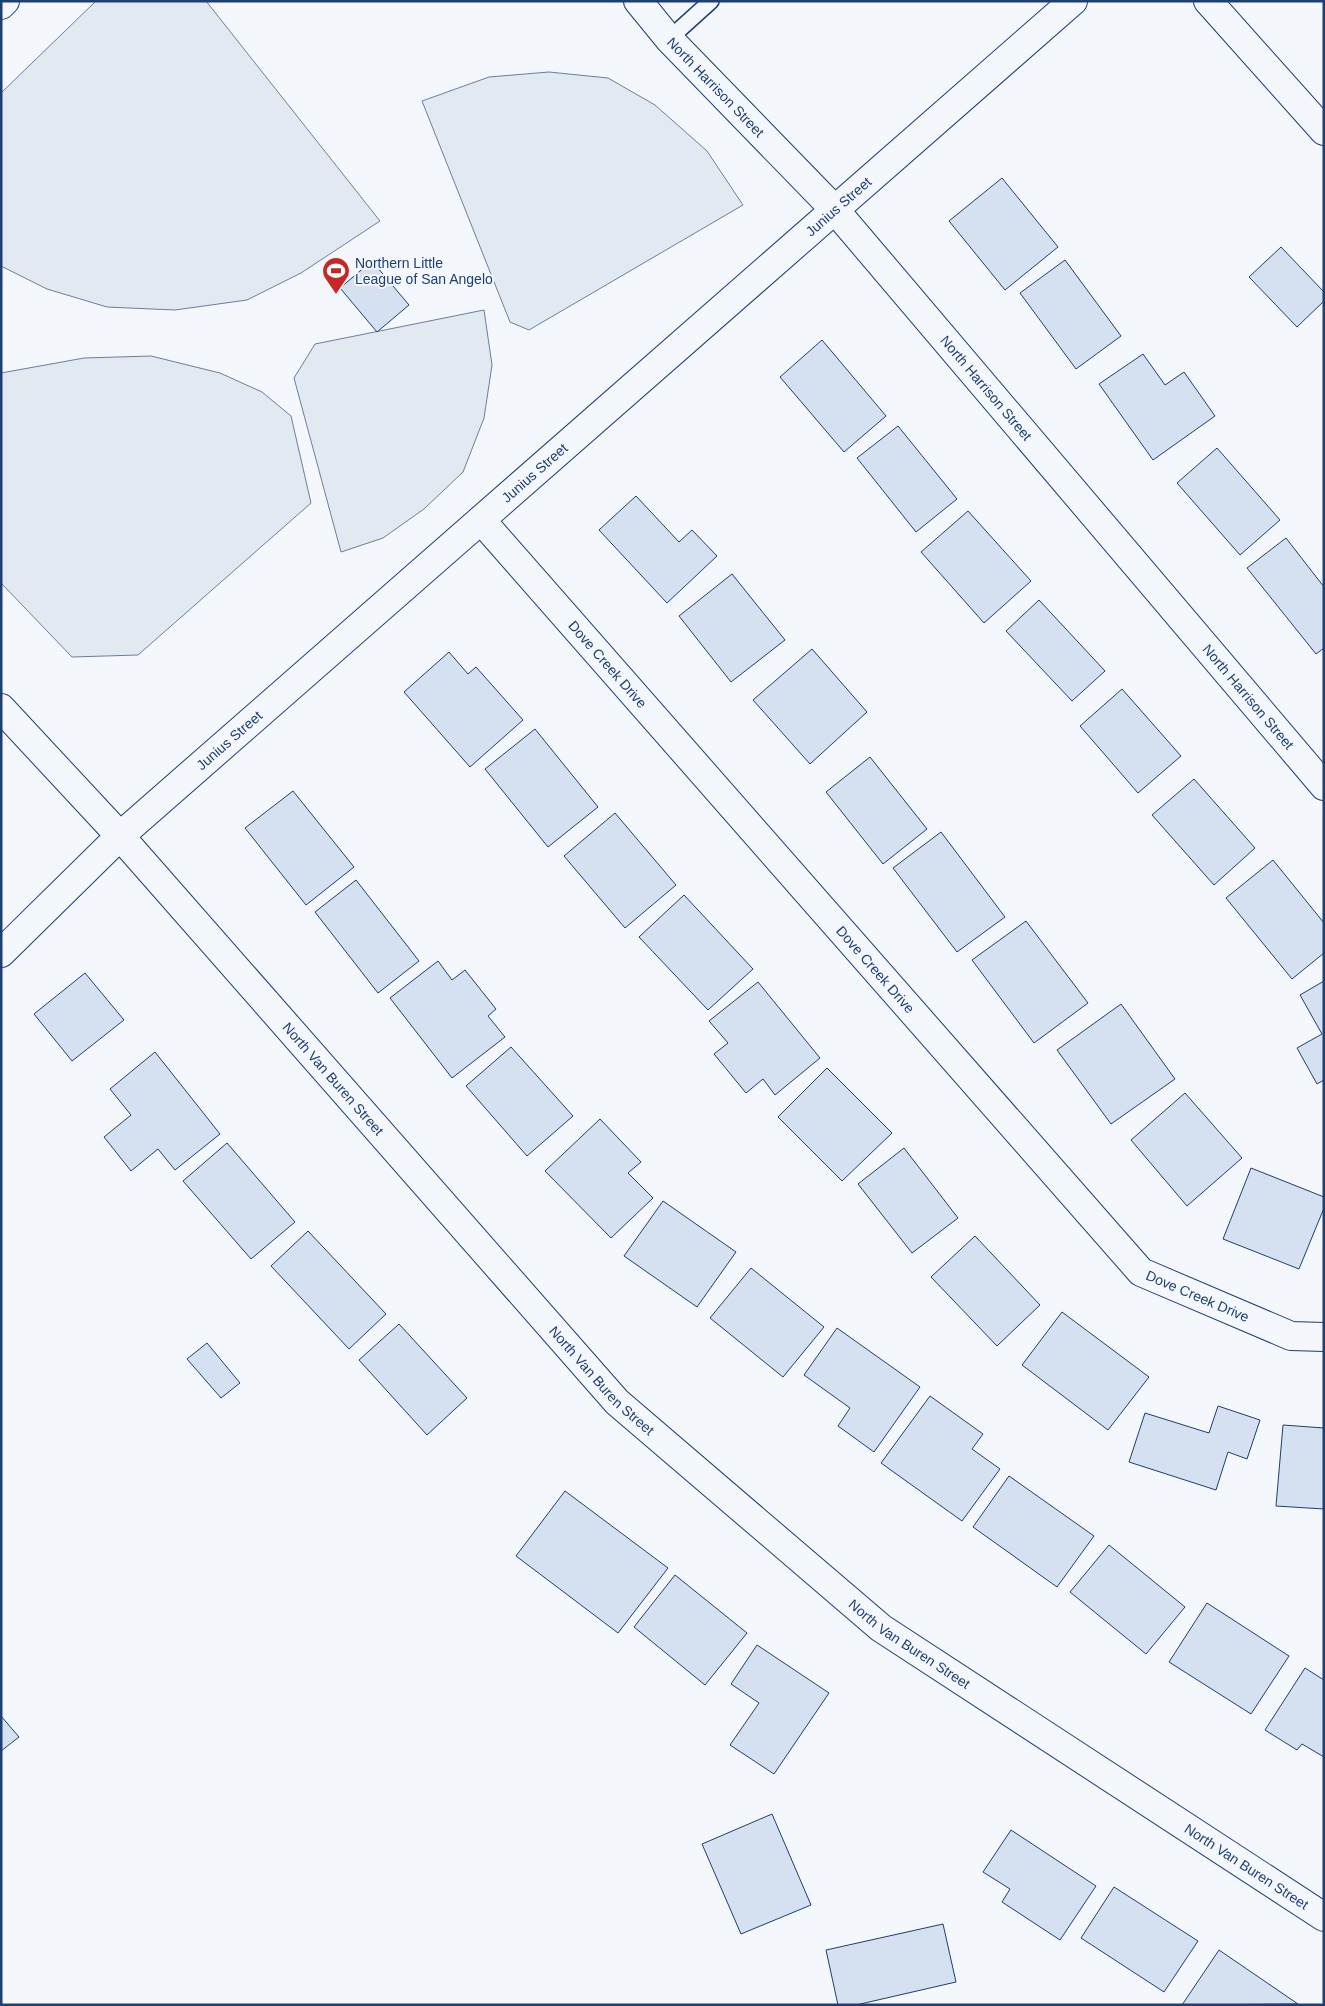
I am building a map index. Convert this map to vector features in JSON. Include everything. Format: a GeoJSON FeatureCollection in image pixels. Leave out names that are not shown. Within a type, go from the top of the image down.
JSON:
{"type":"FeatureCollection","features":[{"type":"Feature","properties":{"kind":"street"},"geometry":{"type":"LineString","coordinates":[[1,5],[5,1]]}},
{"type":"Feature","properties":{"kind":"street","name":"North Harrison Street"},"geometry":{"type":"LineString","coordinates":[[638,1],[669,39],[835,210],[1324,786]]}},
{"type":"Feature","properties":{"kind":"street","name":"Junius Street"},"geometry":{"type":"LineString","coordinates":[[1,953],[120,836],[1073,1]]}},
{"type":"Feature","properties":{"kind":"street"},"geometry":{"type":"LineString","coordinates":[[1208,1],[1324,131]]}},
{"type":"Feature","properties":{"kind":"street","name":"Dove Creek Drive"},"geometry":{"type":"LineString","coordinates":[[480,520],[1141,1272],[1291,1336],[1324,1337]]}},
{"type":"Feature","properties":{"kind":"street","name":"North Van Buren Street"},"geometry":{"type":"LineString","coordinates":[[1,708],[120,836],[618,1402],[881,1628],[1324,1917]]}},
{"type":"Feature","properties":{"kind":"lane"},"geometry":{"type":"LineString","coordinates":[[669,39],[711,1]]}},
{"type":"Feature","properties":{"kind":"shaded area"},"geometry":{"type":"Polygon","coordinates":[[[96,1],[206,1],[380,221],[301,273],[247,300],[175,310],[107,307],[47,289],[1,266],[1,93],[96,1]]]}},
{"type":"Feature","properties":{"kind":"shaded area"},"geometry":{"type":"Polygon","coordinates":[[[549,72],[608,78],[655,105],[707,151],[743,205],[529,330],[510,322],[422,101],[489,77],[549,72]]]}},
{"type":"Feature","properties":{"kind":"shaded area"},"geometry":{"type":"Polygon","coordinates":[[[484,310],[492,365],[484,418],[463,472],[424,509],[383,538],[341,552],[294,378],[315,344],[484,310]]]}},
{"type":"Feature","properties":{"kind":"shaded area"},"geometry":{"type":"Polygon","coordinates":[[[151,356],[220,373],[262,392],[291,416],[311,503],[138,655],[72,657],[1,583],[1,373],[84,358],[151,356]]]}},
{"type":"Feature","properties":{"kind":"building"},"geometry":{"type":"Polygon","coordinates":[[[1002,178],[1058,247],[1005,290],[949,221],[1002,178]]]}},
{"type":"Feature","properties":{"kind":"building"},"geometry":{"type":"Polygon","coordinates":[[[1281,247],[1324,292],[1324,301],[1297,327],[1249,277],[1281,247]]]}},
{"type":"Feature","properties":{"kind":"building"},"geometry":{"type":"Polygon","coordinates":[[[1065,260],[1121,336],[1076,369],[1020,293],[1065,260]]]}},
{"type":"Feature","properties":{"kind":"building"},"geometry":{"type":"Polygon","coordinates":[[[372,261],[409,305],[377,332],[340,288],[372,261]]]}},
{"type":"Feature","properties":{"kind":"building"},"geometry":{"type":"Polygon","coordinates":[[[822,340],[886,416],[844,452],[780,377],[822,340]]]}},
{"type":"Feature","properties":{"kind":"building"},"geometry":{"type":"Polygon","coordinates":[[[1143,354],[1165,385],[1184,372],[1215,416],[1153,460],[1099,384],[1143,354]]]}},
{"type":"Feature","properties":{"kind":"building"},"geometry":{"type":"Polygon","coordinates":[[[898,426],[957,499],[916,532],[857,458],[898,426]]]}},
{"type":"Feature","properties":{"kind":"building"},"geometry":{"type":"Polygon","coordinates":[[[1217,448],[1280,520],[1240,555],[1177,483],[1217,448]]]}},
{"type":"Feature","properties":{"kind":"building"},"geometry":{"type":"Polygon","coordinates":[[[636,496],[679,542],[692,530],[717,556],[667,603],[599,530],[636,496]]]}},
{"type":"Feature","properties":{"kind":"building"},"geometry":{"type":"Polygon","coordinates":[[[968,511],[1031,581],[984,623],[921,552],[968,511]]]}},
{"type":"Feature","properties":{"kind":"building"},"geometry":{"type":"Polygon","coordinates":[[[1286,538],[1324,587],[1324,648],[1316,654],[1247,568],[1286,538]]]}},
{"type":"Feature","properties":{"kind":"building"},"geometry":{"type":"Polygon","coordinates":[[[732,574],[785,640],[731,682],[679,616],[732,574]]]}},
{"type":"Feature","properties":{"kind":"building"},"geometry":{"type":"Polygon","coordinates":[[[1039,600],[1105,671],[1072,701],[1006,631],[1039,600]]]}},
{"type":"Feature","properties":{"kind":"building"},"geometry":{"type":"Polygon","coordinates":[[[812,649],[867,712],[810,764],[753,700],[812,649]]]}},
{"type":"Feature","properties":{"kind":"building"},"geometry":{"type":"Polygon","coordinates":[[[449,652],[468,674],[476,667],[523,720],[470,767],[404,692],[449,652]]]}},
{"type":"Feature","properties":{"kind":"building"},"geometry":{"type":"Polygon","coordinates":[[[1122,689],[1181,756],[1138,793],[1080,726],[1122,689]]]}},
{"type":"Feature","properties":{"kind":"building"},"geometry":{"type":"Polygon","coordinates":[[[535,729],[598,807],[548,847],[485,769],[535,729]]]}},
{"type":"Feature","properties":{"kind":"building"},"geometry":{"type":"Polygon","coordinates":[[[870,757],[927,829],[883,864],[826,792],[870,757]]]}},
{"type":"Feature","properties":{"kind":"building"},"geometry":{"type":"Polygon","coordinates":[[[1194,779],[1255,848],[1214,885],[1152,815],[1194,779]]]}},
{"type":"Feature","properties":{"kind":"building"},"geometry":{"type":"Polygon","coordinates":[[[293,791],[354,867],[306,905],[245,828],[293,791]]]}},
{"type":"Feature","properties":{"kind":"building"},"geometry":{"type":"Polygon","coordinates":[[[615,813],[676,885],[625,928],[564,856],[615,813]]]}},
{"type":"Feature","properties":{"kind":"building"},"geometry":{"type":"Polygon","coordinates":[[[941,832],[1005,917],[957,952],[893,868],[941,832]]]}},
{"type":"Feature","properties":{"kind":"building"},"geometry":{"type":"Polygon","coordinates":[[[1273,860],[1324,923],[1324,953],[1292,979],[1226,898],[1273,860]]]}},
{"type":"Feature","properties":{"kind":"building"},"geometry":{"type":"Polygon","coordinates":[[[356,880],[419,961],[378,993],[315,912],[356,880]]]}},
{"type":"Feature","properties":{"kind":"building"},"geometry":{"type":"Polygon","coordinates":[[[684,895],[753,969],[708,1010],[639,937],[684,895]]]}},
{"type":"Feature","properties":{"kind":"building"},"geometry":{"type":"Polygon","coordinates":[[[1026,921],[1088,1003],[1034,1043],[972,960],[1026,921]]]}},
{"type":"Feature","properties":{"kind":"building"},"geometry":{"type":"Polygon","coordinates":[[[438,961],[452,980],[465,970],[496,1009],[488,1016],[505,1037],[452,1078],[390,998],[438,961]]]}},
{"type":"Feature","properties":{"kind":"building"},"geometry":{"type":"Polygon","coordinates":[[[85,973],[124,1020],[72,1061],[34,1014],[85,973]]]}},
{"type":"Feature","properties":{"kind":"building"},"geometry":{"type":"Polygon","coordinates":[[[1324,981],[1324,1080],[1317,1084],[1297,1048],[1322,1034],[1300,995],[1324,981]]]}},
{"type":"Feature","properties":{"kind":"building"},"geometry":{"type":"Polygon","coordinates":[[[758,982],[820,1058],[775,1095],[763,1079],[746,1093],[714,1054],[728,1043],[709,1021],[758,982]]]}},
{"type":"Feature","properties":{"kind":"building"},"geometry":{"type":"Polygon","coordinates":[[[1121,1004],[1175,1079],[1111,1124],[1057,1050],[1121,1004]]]}},
{"type":"Feature","properties":{"kind":"building"},"geometry":{"type":"Polygon","coordinates":[[[511,1047],[573,1116],[527,1156],[466,1086],[511,1047]]]}},
{"type":"Feature","properties":{"kind":"building"},"geometry":{"type":"Polygon","coordinates":[[[155,1052],[220,1134],[175,1170],[158,1149],[131,1171],[104,1137],[131,1115],[110,1089],[155,1052]]]}},
{"type":"Feature","properties":{"kind":"building"},"geometry":{"type":"Polygon","coordinates":[[[827,1068],[892,1133],[842,1181],[778,1117],[827,1068]]]}},
{"type":"Feature","properties":{"kind":"building"},"geometry":{"type":"Polygon","coordinates":[[[1185,1093],[1242,1158],[1187,1206],[1131,1140],[1185,1093]]]}},
{"type":"Feature","properties":{"kind":"building"},"geometry":{"type":"Polygon","coordinates":[[[600,1119],[641,1162],[628,1173],[653,1198],[611,1238],[545,1171],[600,1119]]]}},
{"type":"Feature","properties":{"kind":"building"},"geometry":{"type":"Polygon","coordinates":[[[227,1143],[295,1222],[251,1259],[183,1181],[227,1143]]]}},
{"type":"Feature","properties":{"kind":"building"},"geometry":{"type":"Polygon","coordinates":[[[904,1148],[958,1218],[912,1253],[858,1184],[904,1148]]]}},
{"type":"Feature","properties":{"kind":"building"},"geometry":{"type":"Polygon","coordinates":[[[1251,1168],[1324,1197],[1324,1208],[1299,1269],[1223,1239],[1251,1168]]]}},
{"type":"Feature","properties":{"kind":"building"},"geometry":{"type":"Polygon","coordinates":[[[663,1201],[736,1252],[697,1307],[624,1256],[663,1201]]]}},
{"type":"Feature","properties":{"kind":"building"},"geometry":{"type":"Polygon","coordinates":[[[308,1231],[386,1314],[349,1349],[271,1266],[308,1231]]]}},
{"type":"Feature","properties":{"kind":"building"},"geometry":{"type":"Polygon","coordinates":[[[975,1236],[1040,1305],[997,1346],[931,1277],[975,1236]]]}},
{"type":"Feature","properties":{"kind":"building"},"geometry":{"type":"Polygon","coordinates":[[[751,1268],[824,1327],[783,1377],[710,1318],[751,1268]]]}},
{"type":"Feature","properties":{"kind":"building"},"geometry":{"type":"Polygon","coordinates":[[[1062,1312],[1149,1377],[1108,1430],[1022,1365],[1062,1312]]]}},
{"type":"Feature","properties":{"kind":"building"},"geometry":{"type":"Polygon","coordinates":[[[399,1324],[467,1398],[427,1435],[359,1360],[399,1324]]]}},
{"type":"Feature","properties":{"kind":"building"},"geometry":{"type":"Polygon","coordinates":[[[837,1328],[920,1387],[874,1452],[838,1426],[850,1408],[804,1375],[837,1328]]]}},
{"type":"Feature","properties":{"kind":"building"},"geometry":{"type":"Polygon","coordinates":[[[207,1343],[240,1383],[221,1398],[187,1359],[207,1343]]]}},
{"type":"Feature","properties":{"kind":"building"},"geometry":{"type":"Polygon","coordinates":[[[930,1396],[983,1434],[972,1449],[1000,1469],[962,1521],[881,1463],[930,1396]]]}},
{"type":"Feature","properties":{"kind":"building"},"geometry":{"type":"Polygon","coordinates":[[[1218,1406],[1260,1420],[1247,1459],[1228,1452],[1216,1490],[1129,1462],[1145,1413],[1209,1433],[1218,1406]]]}},
{"type":"Feature","properties":{"kind":"building"},"geometry":{"type":"Polygon","coordinates":[[[1283,1425],[1324,1428],[1324,1509],[1276,1506],[1283,1425]]]}},
{"type":"Feature","properties":{"kind":"building"},"geometry":{"type":"Polygon","coordinates":[[[1009,1476],[1094,1536],[1057,1587],[973,1527],[1009,1476]]]}},
{"type":"Feature","properties":{"kind":"building"},"geometry":{"type":"Polygon","coordinates":[[[565,1491],[668,1568],[618,1633],[516,1556],[565,1491]]]}},
{"type":"Feature","properties":{"kind":"building"},"geometry":{"type":"Polygon","coordinates":[[[1109,1545],[1185,1607],[1146,1654],[1070,1592],[1109,1545]]]}},
{"type":"Feature","properties":{"kind":"building"},"geometry":{"type":"Polygon","coordinates":[[[675,1575],[747,1633],[705,1685],[634,1627],[675,1575]]]}},
{"type":"Feature","properties":{"kind":"building"},"geometry":{"type":"Polygon","coordinates":[[[1207,1603],[1289,1656],[1251,1714],[1169,1662],[1207,1603]]]}},
{"type":"Feature","properties":{"kind":"building"},"geometry":{"type":"Polygon","coordinates":[[[757,1645],[829,1693],[774,1774],[730,1745],[759,1703],[731,1684],[757,1645]]]}},
{"type":"Feature","properties":{"kind":"building"},"geometry":{"type":"Polygon","coordinates":[[[1305,1668],[1324,1680],[1324,1757],[1302,1744],[1297,1750],[1265,1730],[1305,1668]]]}},
{"type":"Feature","properties":{"kind":"building"},"geometry":{"type":"Polygon","coordinates":[[[1,1716],[19,1737],[1,1751],[1,1716]]]}},
{"type":"Feature","properties":{"kind":"building"},"geometry":{"type":"Polygon","coordinates":[[[772,1814],[811,1905],[741,1934],[702,1844],[772,1814]]]}},
{"type":"Feature","properties":{"kind":"building"},"geometry":{"type":"Polygon","coordinates":[[[1011,1830],[1096,1886],[1060,1940],[1002,1902],[1010,1889],[983,1872],[1011,1830]]]}},
{"type":"Feature","properties":{"kind":"building"},"geometry":{"type":"Polygon","coordinates":[[[1114,1887],[1198,1941],[1164,1992],[1081,1938],[1114,1887]]]}},
{"type":"Feature","properties":{"kind":"building"},"geometry":{"type":"Polygon","coordinates":[[[943,1924],[956,1982],[856,2005],[838,2005],[826,1950],[943,1924]]]}},
{"type":"Feature","properties":{"kind":"building"},"geometry":{"type":"Polygon","coordinates":[[[1219,1950],[1298,2004],[1182,2005],[1219,1950]]]}},
{"type":"Feature","properties":{"kind":"place","name":"Northern Little League of San Angelo"},"geometry":{"type":"Point","coordinates":[336,295]}}]}
